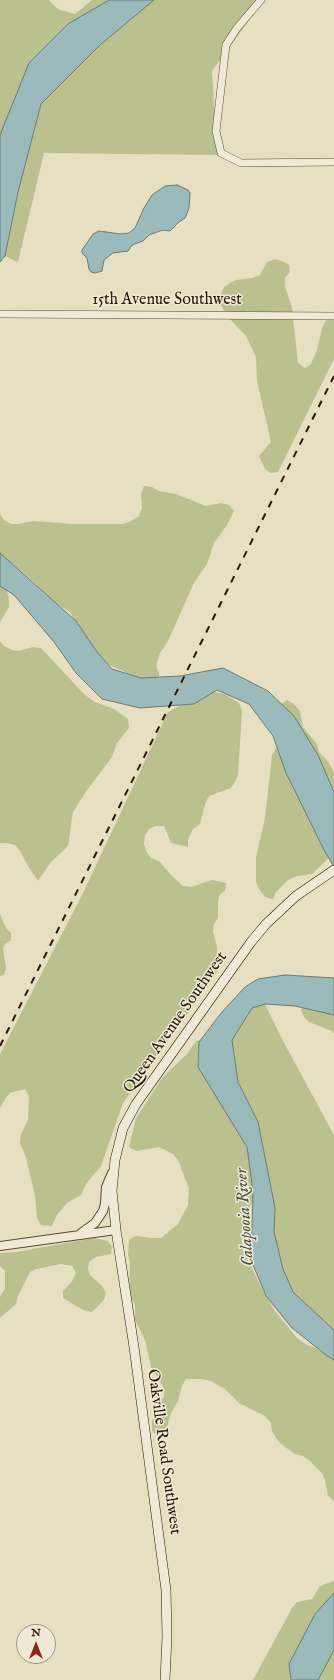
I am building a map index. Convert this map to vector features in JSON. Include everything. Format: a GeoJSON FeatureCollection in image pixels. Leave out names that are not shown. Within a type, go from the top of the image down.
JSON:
{"type":"FeatureCollection","features":[{"type":"Feature","properties":{"kind":"main road","name":"Queen Avenue Southwest"},"geometry":{"type":"LineString","coordinates":[[116,1230],[112,1191],[113,1171],[124,1128],[136,1104],[258,933],[296,896],[334,870]]}},
{"type":"Feature","properties":{"kind":"main road","name":"Oakville Road Southwest"},"geometry":{"type":"LineString","coordinates":[[116,1230],[133,1340],[163,1562],[167,1625],[165,1680]]}},
{"type":"Feature","properties":{"kind":"street"},"geometry":{"type":"LineString","coordinates":[[261,0],[237,28],[226,45],[216,131],[221,153],[240,163],[334,162]]}},
{"type":"Feature","properties":{"kind":"street","name":"15th Avenue Southwest"},"geometry":{"type":"LineString","coordinates":[[0,314],[334,316]]}},
{"type":"Feature","properties":{"kind":"street"},"geometry":{"type":"LineString","coordinates":[[76,1236],[89,1228],[99,1217],[105,1204],[106,1187],[113,1171]]}},
{"type":"Feature","properties":{"kind":"street"},"geometry":{"type":"LineString","coordinates":[[0,1246],[116,1230]]}},
{"type":"Feature","properties":{"kind":"green space"},"geometry":{"type":"Polygon","coordinates":[[[0,0],[49,0],[58,9],[75,14],[92,0],[109,0],[29,63],[0,135],[0,0]]]}},
{"type":"Feature","properties":{"kind":"green space"},"geometry":{"type":"Polygon","coordinates":[[[154,0],[264,0],[212,71],[217,155],[44,153],[18,262],[5,256],[18,192],[41,104],[100,45],[154,0]]]}},
{"type":"Feature","properties":{"kind":"green space"},"geometry":{"type":"Polygon","coordinates":[[[275,259],[289,265],[290,272],[285,278],[285,286],[292,308],[298,363],[305,368],[311,364],[317,350],[322,328],[325,322],[334,313],[334,359],[278,472],[271,473],[265,469],[259,456],[271,442],[257,381],[256,357],[246,336],[230,319],[218,301],[224,287],[236,280],[252,278],[260,275],[267,262],[275,259]]]}},
{"type":"Feature","properties":{"kind":"green space"},"geometry":{"type":"Polygon","coordinates":[[[144,486],[152,487],[159,491],[176,494],[206,506],[221,503],[229,505],[234,511],[227,525],[214,543],[207,564],[194,583],[168,641],[160,653],[156,666],[159,673],[159,680],[151,680],[132,675],[105,663],[76,627],[71,613],[53,601],[12,563],[0,557],[0,514],[4,520],[11,524],[33,521],[75,524],[123,524],[139,516],[142,508],[141,494],[144,486]]]}},
{"type":"Feature","properties":{"kind":"green space"},"geometry":{"type":"Polygon","coordinates":[[[0,582],[7,591],[9,607],[0,622],[0,582]]]}},
{"type":"Feature","properties":{"kind":"green space"},"geometry":{"type":"Polygon","coordinates":[[[0,641],[4,646],[12,650],[19,651],[33,647],[41,648],[85,695],[95,702],[114,709],[128,719],[129,728],[117,743],[112,757],[85,793],[73,812],[68,846],[51,862],[38,881],[15,845],[0,843],[0,641]]]}},
{"type":"Feature","properties":{"kind":"green space"},"geometry":{"type":"Polygon","coordinates":[[[208,691],[225,694],[239,703],[242,711],[238,775],[231,788],[209,796],[205,804],[200,824],[193,829],[188,839],[188,847],[171,843],[164,826],[156,826],[149,829],[145,835],[144,844],[146,851],[151,858],[159,861],[183,886],[191,887],[212,880],[226,883],[225,891],[219,895],[218,918],[214,924],[213,932],[217,947],[218,971],[123,1103],[101,1166],[86,1184],[81,1195],[67,1203],[57,1215],[52,1226],[41,1225],[37,1218],[35,1196],[26,1158],[20,1143],[21,1134],[28,1120],[29,1096],[25,1089],[10,1093],[0,1108],[0,1054],[82,895],[168,712],[208,691]]]}},
{"type":"Feature","properties":{"kind":"green space"},"geometry":{"type":"Polygon","coordinates":[[[287,700],[294,704],[300,711],[303,727],[317,744],[319,752],[329,763],[334,772],[332,855],[312,874],[297,876],[288,880],[276,892],[273,899],[265,897],[256,882],[256,857],[265,818],[272,755],[279,743],[281,704],[287,700]]]}},
{"type":"Feature","properties":{"kind":"green space"},"geometry":{"type":"Polygon","coordinates":[[[0,914],[6,928],[11,933],[11,940],[5,944],[3,948],[6,968],[4,975],[0,976],[0,914]]]}},
{"type":"Feature","properties":{"kind":"green space"},"geometry":{"type":"Polygon","coordinates":[[[265,1004],[282,1039],[334,1135],[334,1330],[293,1292],[283,1269],[274,1232],[275,1208],[258,1122],[238,1082],[232,1040],[252,1008],[265,1004]]]}},
{"type":"Feature","properties":{"kind":"green space"},"geometry":{"type":"Polygon","coordinates":[[[305,1004],[334,1007],[334,1034],[332,1031],[309,1022],[304,1017],[301,1010],[305,1004]]]}},
{"type":"Feature","properties":{"kind":"green space"},"geometry":{"type":"Polygon","coordinates":[[[204,1040],[198,1053],[199,1069],[214,1085],[248,1150],[254,1198],[245,1218],[241,1234],[243,1250],[263,1291],[275,1311],[297,1338],[334,1359],[334,1501],[328,1496],[322,1473],[303,1456],[295,1454],[281,1444],[272,1431],[271,1423],[265,1416],[239,1403],[226,1390],[211,1381],[202,1379],[186,1379],[182,1386],[178,1401],[171,1413],[165,1434],[158,1437],[152,1431],[152,1422],[156,1409],[164,1396],[164,1388],[151,1367],[145,1340],[135,1320],[135,1305],[129,1293],[129,1240],[135,1236],[161,1238],[178,1224],[188,1205],[189,1189],[178,1160],[173,1154],[159,1147],[136,1151],[129,1147],[136,1118],[162,1078],[187,1054],[196,1041],[204,1040]]]}},
{"type":"Feature","properties":{"kind":"green space"},"geometry":{"type":"Polygon","coordinates":[[[94,1238],[108,1241],[112,1247],[111,1254],[96,1257],[89,1262],[88,1270],[91,1276],[102,1286],[106,1293],[104,1300],[92,1312],[83,1310],[63,1298],[63,1291],[73,1280],[76,1273],[72,1266],[61,1264],[36,1269],[30,1272],[18,1296],[16,1304],[0,1318],[0,1296],[5,1289],[5,1271],[0,1266],[0,1253],[16,1252],[94,1238]]]}},
{"type":"Feature","properties":{"kind":"green space"},"geometry":{"type":"Polygon","coordinates":[[[334,1581],[334,1595],[289,1664],[291,1680],[253,1680],[292,1608],[297,1602],[312,1599],[320,1586],[334,1581]]]}},
{"type":"Feature","properties":{"kind":"green space"},"geometry":{"type":"Polygon","coordinates":[[[334,1650],[334,1680],[318,1680],[329,1657],[334,1650]]]}},
{"type":"Feature","properties":{"kind":"water"},"geometry":{"type":"Polygon","coordinates":[[[109,0],[154,0],[100,45],[41,104],[18,192],[5,256],[0,262],[0,135],[29,63],[68,24],[109,0]]]}},
{"type":"Feature","properties":{"kind":"water"},"geometry":{"type":"Polygon","coordinates":[[[177,185],[188,190],[190,193],[189,208],[185,218],[170,231],[163,230],[149,235],[143,241],[132,245],[128,251],[113,253],[104,260],[102,271],[95,273],[91,272],[87,258],[82,253],[82,250],[93,234],[99,231],[121,234],[129,233],[135,228],[152,195],[165,186],[177,185]]]}},
{"type":"Feature","properties":{"kind":"water"},"geometry":{"type":"Polygon","coordinates":[[[0,553],[76,621],[97,652],[112,669],[141,678],[180,676],[223,668],[268,691],[294,716],[318,755],[334,792],[334,867],[286,773],[273,736],[249,704],[217,690],[194,704],[140,708],[102,699],[76,673],[54,642],[14,595],[0,586],[0,553]]]}},
{"type":"Feature","properties":{"kind":"water"},"geometry":{"type":"Polygon","coordinates":[[[285,975],[334,978],[334,1015],[295,1006],[265,1004],[252,1008],[232,1040],[238,1082],[258,1122],[275,1208],[274,1232],[283,1269],[293,1292],[334,1330],[334,1360],[292,1328],[266,1296],[251,1260],[253,1191],[247,1147],[198,1067],[199,1042],[222,1012],[245,987],[258,979],[285,975]]]}},
{"type":"Feature","properties":{"kind":"water"},"geometry":{"type":"Polygon","coordinates":[[[334,1593],[334,1650],[318,1680],[291,1680],[289,1664],[315,1614],[334,1593]]]}},
{"type":"Feature","properties":{"kind":"railway"},"geometry":{"type":"LineString","coordinates":[[0,1046],[334,376]]}},
{"type":"Feature","properties":{"kind":"water label","name":"Calapooia River"},"geometry":{"type":"Point","coordinates":[246,1217]}}]}
